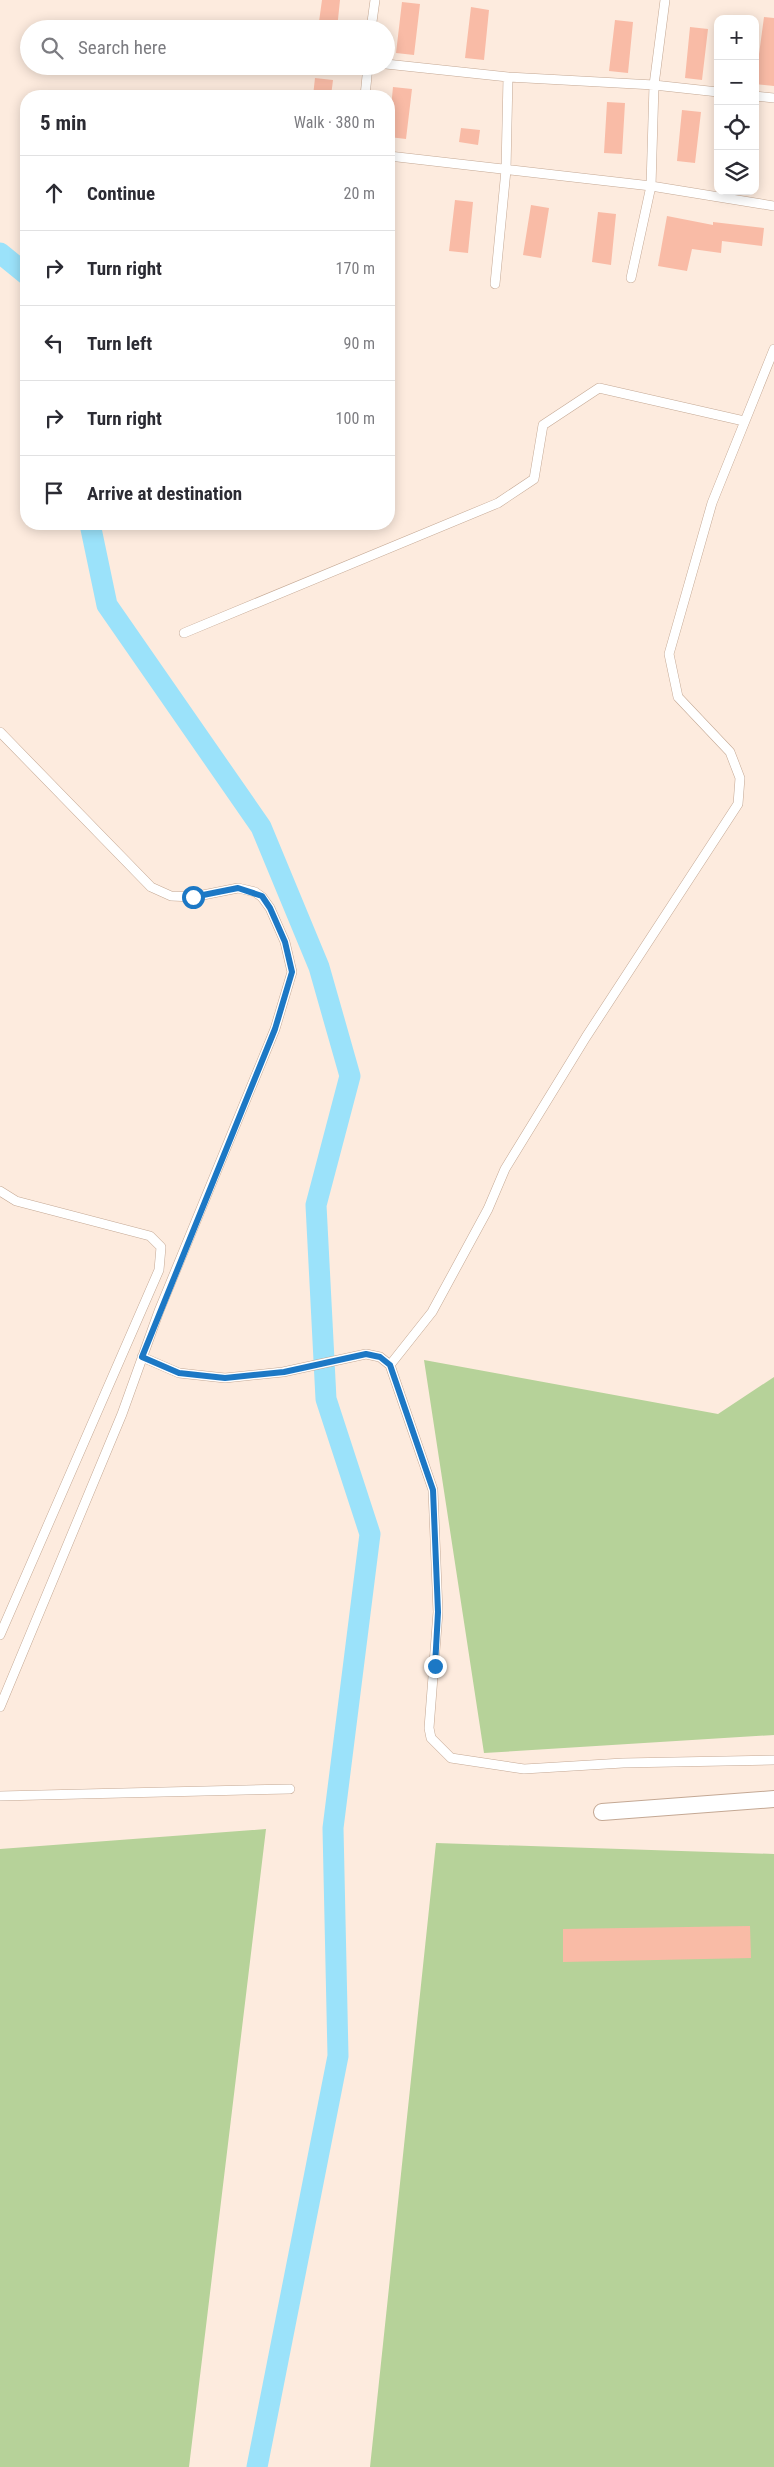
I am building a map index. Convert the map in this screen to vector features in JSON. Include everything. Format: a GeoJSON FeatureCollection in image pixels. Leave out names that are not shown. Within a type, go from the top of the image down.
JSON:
{"type":"FeatureCollection","features":[{"type":"Feature","properties":{"kind":"street"},"geometry":{"type":"LineString","coordinates":[[602,1812],[774,1799]]}},
{"type":"Feature","properties":{"kind":"lane"},"geometry":{"type":"LineString","coordinates":[[373,20],[374,0]]}},
{"type":"Feature","properties":{"kind":"lane"},"geometry":{"type":"LineString","coordinates":[[630,278],[651,186],[654,84],[665,0]]}},
{"type":"Feature","properties":{"kind":"lane"},"geometry":{"type":"LineString","coordinates":[[395,65],[508,76],[654,84],[714,92]]}},
{"type":"Feature","properties":{"kind":"lane"},"geometry":{"type":"LineString","coordinates":[[366,90],[367,75]]}},
{"type":"Feature","properties":{"kind":"lane"},"geometry":{"type":"LineString","coordinates":[[495,284],[506,170],[508,76]]}},
{"type":"Feature","properties":{"kind":"lane"},"geometry":{"type":"LineString","coordinates":[[759,96],[774,98]]}},
{"type":"Feature","properties":{"kind":"lane"},"geometry":{"type":"LineString","coordinates":[[395,157],[651,186],[774,206]]}},
{"type":"Feature","properties":{"kind":"lane"},"geometry":{"type":"LineString","coordinates":[[390,1365],[432,1312],[488,1209],[505,1169],[586,1037],[738,804],[740,778],[730,752],[678,698],[669,654],[712,503],[774,349]]}},
{"type":"Feature","properties":{"kind":"lane"},"geometry":{"type":"LineString","coordinates":[[184,633],[498,503],[534,479],[543,425],[598,388],[744,421]]}},
{"type":"Feature","properties":{"kind":"lane"},"geometry":{"type":"LineString","coordinates":[[0,732],[151,887],[171,896],[193,897],[238,888],[262,896],[270,908],[290,958],[292,972],[275,1029],[142,1357],[122,1414],[0,1707]]}},
{"type":"Feature","properties":{"kind":"lane"},"geometry":{"type":"LineString","coordinates":[[0,1191],[16,1201],[150,1236],[161,1247],[159,1270],[0,1635]]}},
{"type":"Feature","properties":{"kind":"lane"},"geometry":{"type":"LineString","coordinates":[[142,1357],[179,1373],[202,1377],[233,1378],[284,1372],[366,1354],[380,1357],[390,1365],[433,1490],[438,1612],[430,1728],[432,1738],[451,1758],[524,1769],[623,1763],[774,1760]]}},
{"type":"Feature","properties":{"kind":"lane"},"geometry":{"type":"LineString","coordinates":[[0,1796],[290,1789]]}},
{"type":"Feature","properties":{"kind":"green space"},"geometry":{"type":"Polygon","coordinates":[[[424,1360],[718,1414],[774,1377],[774,1735],[484,1753],[424,1360]]]}},
{"type":"Feature","properties":{"kind":"green space"},"geometry":{"type":"Polygon","coordinates":[[[266,1829],[189,2467],[0,2467],[0,1849],[266,1829]]]}},
{"type":"Feature","properties":{"kind":"green space"},"geometry":{"type":"Polygon","coordinates":[[[436,1843],[774,1854],[774,2467],[370,2467],[436,1843]]]}},
{"type":"Feature","properties":{"kind":"building"},"geometry":{"type":"Polygon","coordinates":[[[322,0],[340,0],[338,20],[319,20],[322,0]]]}},
{"type":"Feature","properties":{"kind":"building"},"geometry":{"type":"Polygon","coordinates":[[[402,2],[420,4],[414,55],[396,53],[402,2]]]}},
{"type":"Feature","properties":{"kind":"building"},"geometry":{"type":"Polygon","coordinates":[[[471,7],[489,10],[484,60],[465,58],[471,7]]]}},
{"type":"Feature","properties":{"kind":"building"},"geometry":{"type":"Polygon","coordinates":[[[764,17],[774,18],[774,86],[759,84],[759,54],[764,17]]]}},
{"type":"Feature","properties":{"kind":"building"},"geometry":{"type":"Polygon","coordinates":[[[615,20],[633,22],[628,73],[609,71],[615,20]]]}},
{"type":"Feature","properties":{"kind":"building"},"geometry":{"type":"Polygon","coordinates":[[[690,27],[708,29],[702,80],[685,78],[690,27]]]}},
{"type":"Feature","properties":{"kind":"building"},"geometry":{"type":"Polygon","coordinates":[[[315,78],[333,80],[332,90],[314,90],[315,78]]]}},
{"type":"Feature","properties":{"kind":"building"},"geometry":{"type":"Polygon","coordinates":[[[393,87],[412,89],[406,139],[395,138],[395,90],[393,90],[393,87]]]}},
{"type":"Feature","properties":{"kind":"building"},"geometry":{"type":"Polygon","coordinates":[[[607,102],[625,103],[622,154],[604,153],[607,102]]]}},
{"type":"Feature","properties":{"kind":"building"},"geometry":{"type":"Polygon","coordinates":[[[682,110],[701,112],[695,163],[677,161],[682,110]]]}},
{"type":"Feature","properties":{"kind":"building"},"geometry":{"type":"Polygon","coordinates":[[[461,128],[480,130],[478,145],[459,142],[461,128]]]}},
{"type":"Feature","properties":{"kind":"building"},"geometry":{"type":"Polygon","coordinates":[[[455,200],[473,202],[468,253],[449,251],[455,200]]]}},
{"type":"Feature","properties":{"kind":"building"},"geometry":{"type":"Polygon","coordinates":[[[531,205],[549,208],[541,258],[523,255],[531,205]]]}},
{"type":"Feature","properties":{"kind":"building"},"geometry":{"type":"Polygon","coordinates":[[[598,212],[616,214],[611,265],[592,262],[598,212]]]}},
{"type":"Feature","properties":{"kind":"building"},"geometry":{"type":"Polygon","coordinates":[[[667,216],[713,225],[713,222],[764,228],[762,246],[722,241],[721,253],[692,249],[687,271],[658,266],[667,216]]]}},
{"type":"Feature","properties":{"kind":"building"},"geometry":{"type":"Polygon","coordinates":[[[750,1926],[751,1958],[563,1962],[563,1929],[750,1926]]]}},
{"type":"Feature","properties":{"kind":"waterway"},"geometry":{"type":"LineString","coordinates":[[0,253],[20,269]]}},
{"type":"Feature","properties":{"kind":"waterway"},"geometry":{"type":"LineString","coordinates":[[91,530],[107,605],[261,827],[319,967],[350,1076],[316,1205],[326,1399],[370,1534],[333,1828],[338,2056],[257,2467]]}},
{"type":"Feature","properties":{"kind":"route"},"geometry":{"type":"LineString","coordinates":[[193,897],[238,888],[255,892],[262,896],[270,908],[285,942],[292,972],[275,1029],[142,1357],[159,1366],[179,1373],[225,1378],[284,1372],[366,1354],[380,1357],[390,1365],[433,1490],[438,1612],[435,1666]]}}]}
